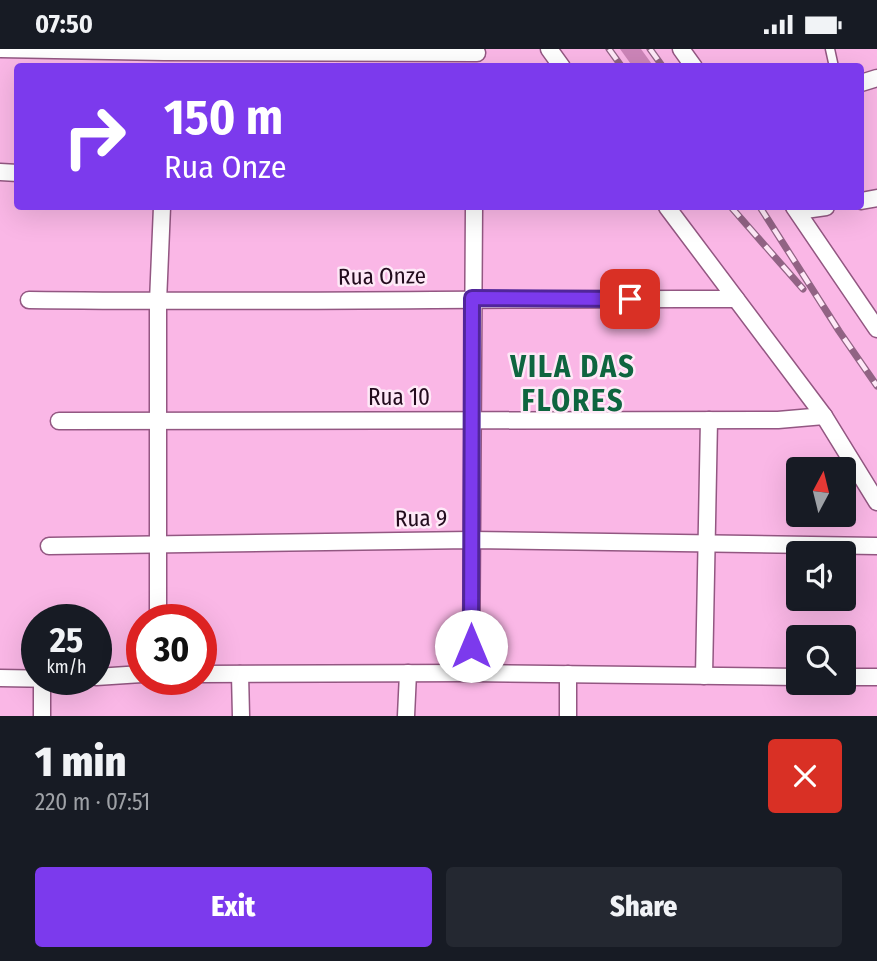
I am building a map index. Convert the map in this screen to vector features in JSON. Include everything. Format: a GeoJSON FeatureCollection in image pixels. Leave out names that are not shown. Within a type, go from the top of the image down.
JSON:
{"type":"FeatureCollection","features":[{"type":"Feature","properties":{"kind":"street"},"geometry":{"type":"LineString","coordinates":[[0,49],[164,56],[477,56]]}},
{"type":"Feature","properties":{"kind":"street"},"geometry":{"type":"LineString","coordinates":[[158,604],[158,302],[162,210]]}},
{"type":"Feature","properties":{"kind":"street"},"geometry":{"type":"LineString","coordinates":[[471,673],[474,210]]}},
{"type":"Feature","properties":{"kind":"street"},"geometry":{"type":"LineString","coordinates":[[669,210],[824,416],[877,502]]}},
{"type":"Feature","properties":{"kind":"street"},"geometry":{"type":"LineString","coordinates":[[797,210],[877,328]]}},
{"type":"Feature","properties":{"kind":"street","name":"Rua Onze"},"geometry":{"type":"LineString","coordinates":[[29,300],[158,302],[472,298],[736,299]]}},
{"type":"Feature","properties":{"kind":"street","name":"Rua 10"},"geometry":{"type":"LineString","coordinates":[[59,421],[778,420],[824,416]]}},
{"type":"Feature","properties":{"kind":"street"},"geometry":{"type":"LineString","coordinates":[[704,676],[709,420]]}},
{"type":"Feature","properties":{"kind":"street","name":"Rua 9"},"geometry":{"type":"LineString","coordinates":[[49,546],[471,540],[877,546]]}},
{"type":"Feature","properties":{"kind":"street"},"geometry":{"type":"LineString","coordinates":[[217,674],[471,673],[786,677]]}},
{"type":"Feature","properties":{"kind":"street"},"geometry":{"type":"LineString","coordinates":[[240,674],[241,716]]}},
{"type":"Feature","properties":{"kind":"street"},"geometry":{"type":"LineString","coordinates":[[406,716],[408,674]]}},
{"type":"Feature","properties":{"kind":"street"},"geometry":{"type":"LineString","coordinates":[[568,674],[568,716]]}},
{"type":"Feature","properties":{"kind":"street"},"geometry":{"type":"LineString","coordinates":[[856,677],[877,677]]}},
{"type":"Feature","properties":{"kind":"street"},"geometry":{"type":"LineString","coordinates":[[0,678],[21,679]]}},
{"type":"Feature","properties":{"kind":"street"},"geometry":{"type":"LineString","coordinates":[[42,695],[42,716]]}},
{"type":"Feature","properties":{"kind":"building"},"geometry":{"type":"Polygon","coordinates":[[[620,49],[641,49],[651,63],[630,63],[620,49]]]}},
{"type":"Feature","properties":{"kind":"railway"},"geometry":{"type":"LineString","coordinates":[[609,49],[619,63]]}},
{"type":"Feature","properties":{"kind":"railway"},"geometry":{"type":"LineString","coordinates":[[650,49],[660,63]]}},
{"type":"Feature","properties":{"kind":"railway"},"geometry":{"type":"LineString","coordinates":[[734,210],[803,289]]}},
{"type":"Feature","properties":{"kind":"railway"},"geometry":{"type":"LineString","coordinates":[[762,210],[877,386]]}},
{"type":"Feature","properties":{"kind":"district","name":"VILA DAS FLORES"},"geometry":{"type":"Point","coordinates":[573,384]}},
{"type":"Feature","properties":{"kind":"route"},"geometry":{"type":"LineString","coordinates":[[471,646],[472,298],[630,299]]}}]}
